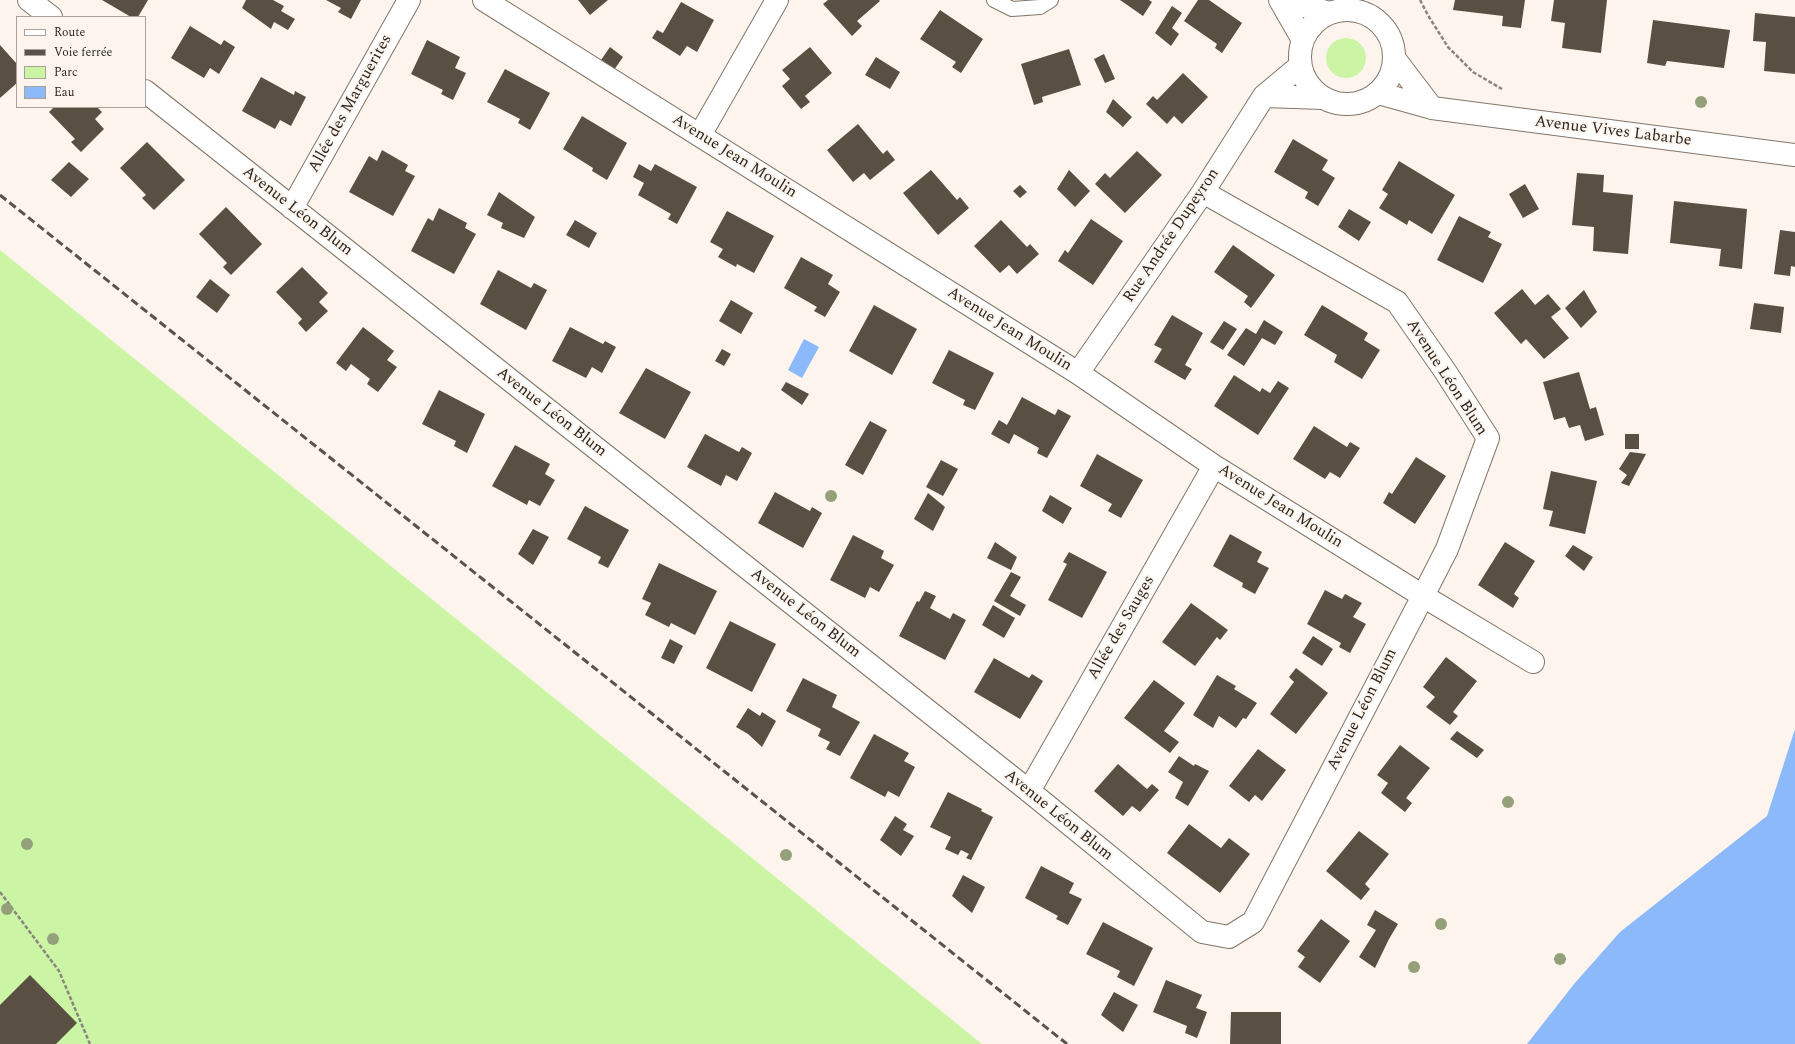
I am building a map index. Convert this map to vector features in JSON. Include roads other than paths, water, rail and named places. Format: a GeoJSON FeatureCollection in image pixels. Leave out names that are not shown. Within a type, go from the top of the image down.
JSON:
{"type":"FeatureCollection","features":[{"type":"Feature","properties":{"kind":"street"},"geometry":{"type":"LineString","coordinates":[[29,0],[50,16]]}},
{"type":"Feature","properties":{"kind":"street","name":"Allée des Marguerites"},"geometry":{"type":"LineString","coordinates":[[292,208],[409,0]]}},
{"type":"Feature","properties":{"kind":"street","name":"Avenue Jean Moulin"},"geometry":{"type":"LineString","coordinates":[[484,0],[1078,373],[1214,466],[1423,596],[1533,662]]}},
{"type":"Feature","properties":{"kind":"street"},"geometry":{"type":"LineString","coordinates":[[700,135],[777,0]]}},
{"type":"Feature","properties":{"kind":"street"},"geometry":{"type":"LineString","coordinates":[[1264,96],[1323,98],[1337,103],[1352,104],[1366,101],[1378,93],[1386,83],[1392,71],[1394,58],[1392,44],[1387,32],[1378,22],[1364,13],[1343,8],[1281,0]]}},
{"type":"Feature","properties":{"kind":"street"},"geometry":{"type":"LineString","coordinates":[[1281,0],[1303,40]]}},
{"type":"Feature","properties":{"kind":"street"},"geometry":{"type":"LineString","coordinates":[[1378,0],[1378,22]]}},
{"type":"Feature","properties":{"kind":"street"},"geometry":{"type":"LineString","coordinates":[[1323,98],[1313,90],[1305,79],[1300,66],[1300,53],[1303,40],[1318,19],[1343,8]]}},
{"type":"Feature","properties":{"kind":"street"},"geometry":{"type":"LineString","coordinates":[[1394,58],[1432,108]]}},
{"type":"Feature","properties":{"kind":"street","name":"Rue Andrée Dupeyron"},"geometry":{"type":"LineString","coordinates":[[1078,373],[1203,192],[1264,96],[1300,66]]}},
{"type":"Feature","properties":{"kind":"street","name":"Avenue Léon Blum"},"geometry":{"type":"LineString","coordinates":[[146,92],[1029,791],[1202,932],[1229,937],[1253,922],[1423,596],[1447,549],[1488,438],[1445,371],[1397,302],[1203,192]]}},
{"type":"Feature","properties":{"kind":"street"},"geometry":{"type":"LineString","coordinates":[[1378,93],[1432,108]]}},
{"type":"Feature","properties":{"kind":"street","name":"Avenue Vives Labarbe"},"geometry":{"type":"LineString","coordinates":[[1432,108],[1795,155]]}},
{"type":"Feature","properties":{"kind":"street","name":"Allée des Sauges"},"geometry":{"type":"LineString","coordinates":[[1029,791],[1214,466]]}},
{"type":"Feature","properties":{"kind":"lane"},"geometry":{"type":"LineString","coordinates":[[994,0],[1012,9],[1040,7],[1051,0]]}},
{"type":"Feature","properties":{"kind":"water"},"geometry":{"type":"Polygon","coordinates":[[[804,339],[819,347],[802,378],[788,370],[804,339]]]}},
{"type":"Feature","properties":{"kind":"water"},"geometry":{"type":"Polygon","coordinates":[[[1795,729],[1795,1044],[1527,1044],[1574,984],[1620,932],[1767,816],[1795,729]]]}},
{"type":"Feature","properties":{"kind":"railway"},"geometry":{"type":"LineString","coordinates":[[0,195],[1067,1044]]}}]}
